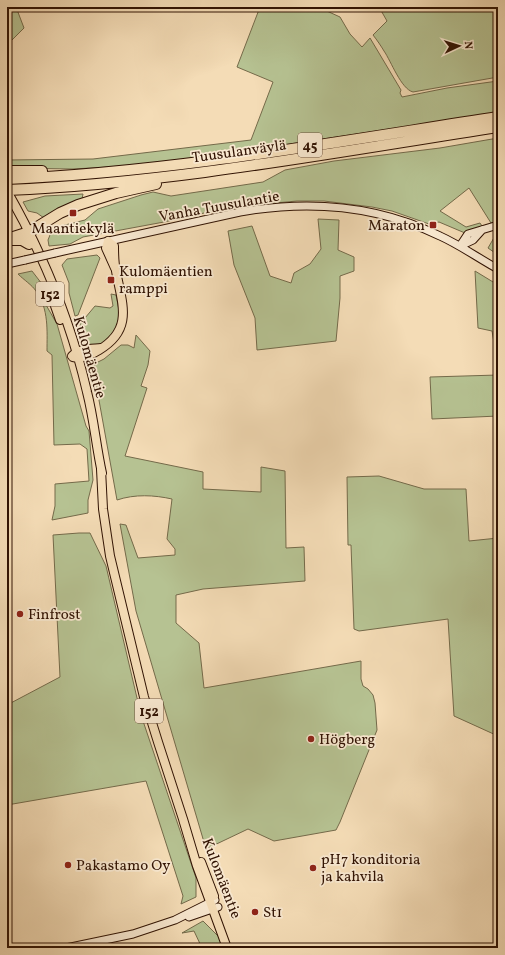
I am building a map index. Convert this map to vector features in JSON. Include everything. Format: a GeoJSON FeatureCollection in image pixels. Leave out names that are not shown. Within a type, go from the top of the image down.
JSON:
{"type":"FeatureCollection","features":[{"type":"Feature","properties":{"kind":"highway","name":"Tuusulanväylä"},"geometry":{"type":"LineString","coordinates":[[7,179],[122,172],[185,164],[498,117]]}},
{"type":"Feature","properties":{"kind":"highway","name":"Tuusulanväylä"},"geometry":{"type":"LineString","coordinates":[[7,190],[119,182],[218,170],[498,127]]}},
{"type":"Feature","properties":{"kind":"highway"},"geometry":{"type":"LineString","coordinates":[[7,171],[92,170],[122,172]]}},
{"type":"Feature","properties":{"kind":"highway"},"geometry":{"type":"LineString","coordinates":[[7,239],[27,233],[60,213],[101,197],[218,170]]}},
{"type":"Feature","properties":{"kind":"highway"},"geometry":{"type":"LineString","coordinates":[[7,239],[22,240],[29,244]]}},
{"type":"Feature","properties":{"kind":"main road","name":"Kulomäentie"},"geometry":{"type":"LineString","coordinates":[[7,190],[11,206],[27,233],[58,298],[87,393],[122,600],[144,697],[184,819],[197,866],[232,948]]}},
{"type":"Feature","properties":{"kind":"main road","name":"Vanha Tuusulantie"},"geometry":{"type":"LineString","coordinates":[[7,264],[222,216],[254,210],[315,206],[343,207],[379,214],[414,224],[460,246],[498,269]]}},
{"type":"Feature","properties":{"kind":"main road"},"geometry":{"type":"LineString","coordinates":[[460,246],[466,236],[498,225]]}},
{"type":"Feature","properties":{"kind":"main road","name":"Kulomäentie"},"geometry":{"type":"LineString","coordinates":[[27,233],[29,244],[44,277],[75,356]]}},
{"type":"Feature","properties":{"kind":"main road"},"geometry":{"type":"LineString","coordinates":[[75,356],[94,353],[111,341],[118,333],[123,318],[123,304],[115,268],[106,248],[108,241]]}},
{"type":"Feature","properties":{"kind":"main road","name":"Kulomäentie"},"geometry":{"type":"LineString","coordinates":[[214,905],[228,948]]}},
{"type":"Feature","properties":{"kind":"main road"},"geometry":{"type":"LineString","coordinates":[[66,948],[133,934],[214,905]]}},
{"type":"Feature","properties":{"kind":"green space"},"geometry":{"type":"Polygon","coordinates":[[[7,7],[16,7],[24,28],[11,41],[7,30],[7,7]]]}},
{"type":"Feature","properties":{"kind":"green space"},"geometry":{"type":"Polygon","coordinates":[[[260,7],[318,7],[340,17],[350,34],[362,47],[370,38],[401,90],[400,93],[402,97],[447,88],[498,81],[498,113],[181,160],[129,166],[72,169],[7,168],[7,160],[93,159],[251,140],[273,82],[237,67],[260,7]]]}},
{"type":"Feature","properties":{"kind":"green space"},"geometry":{"type":"Polygon","coordinates":[[[379,7],[498,7],[498,77],[413,92],[409,90],[400,80],[387,56],[373,35],[387,21],[379,7]]]}},
{"type":"Feature","properties":{"kind":"green space"},"geometry":{"type":"Polygon","coordinates":[[[498,138],[498,221],[491,223],[469,188],[440,211],[466,227],[480,223],[482,226],[465,233],[439,222],[429,224],[392,211],[372,207],[324,201],[297,201],[231,207],[164,222],[83,237],[70,244],[49,246],[48,240],[50,235],[61,226],[85,220],[98,209],[153,192],[171,196],[263,182],[285,170],[334,161],[440,148],[498,138]]]}},
{"type":"Feature","properties":{"kind":"green space"},"geometry":{"type":"Polygon","coordinates":[[[83,194],[82,199],[44,218],[37,213],[28,211],[23,202],[45,196],[83,194]]]}},
{"type":"Feature","properties":{"kind":"green space"},"geometry":{"type":"Polygon","coordinates":[[[318,219],[339,220],[338,250],[354,257],[354,271],[340,276],[340,298],[336,341],[257,350],[255,318],[234,265],[228,231],[252,226],[270,276],[291,283],[294,273],[310,264],[321,249],[318,219]]]}},
{"type":"Feature","properties":{"kind":"green space"},"geometry":{"type":"Polygon","coordinates":[[[495,236],[498,236],[498,255],[488,248],[495,236]]]}},
{"type":"Feature","properties":{"kind":"green space"},"geometry":{"type":"Polygon","coordinates":[[[97,255],[100,258],[78,315],[75,316],[69,293],[69,283],[62,265],[67,259],[97,255]]]}},
{"type":"Feature","properties":{"kind":"green space"},"geometry":{"type":"Polygon","coordinates":[[[32,271],[42,284],[42,298],[57,324],[86,426],[89,431],[93,480],[88,500],[88,513],[52,520],[55,506],[55,484],[89,481],[87,449],[80,444],[54,445],[52,355],[47,351],[47,328],[45,313],[36,291],[18,274],[32,271]]]}},
{"type":"Feature","properties":{"kind":"green space"},"geometry":{"type":"Polygon","coordinates":[[[475,271],[498,285],[498,344],[494,343],[492,331],[478,328],[475,271]]]}},
{"type":"Feature","properties":{"kind":"green space"},"geometry":{"type":"Polygon","coordinates":[[[111,294],[116,295],[120,315],[114,334],[102,344],[89,346],[80,324],[95,306],[110,308],[113,306],[111,294]]]}},
{"type":"Feature","properties":{"kind":"green space"},"geometry":{"type":"Polygon","coordinates":[[[136,335],[150,351],[148,365],[141,386],[147,388],[125,456],[203,472],[203,489],[261,492],[261,467],[285,471],[286,548],[304,547],[305,581],[203,589],[176,595],[176,623],[199,643],[204,688],[361,661],[361,679],[363,686],[373,695],[375,703],[377,730],[336,830],[274,841],[248,829],[206,849],[136,611],[120,524],[126,525],[138,558],[175,555],[175,549],[167,539],[172,499],[144,496],[117,500],[93,367],[96,363],[104,359],[121,345],[128,345],[134,348],[136,335]]]}},
{"type":"Feature","properties":{"kind":"green space"},"geometry":{"type":"Polygon","coordinates":[[[498,375],[498,416],[432,419],[430,377],[498,375]]]}},
{"type":"Feature","properties":{"kind":"green space"},"geometry":{"type":"Polygon","coordinates":[[[379,476],[424,489],[466,489],[469,541],[498,538],[498,736],[454,716],[448,619],[359,631],[354,629],[351,545],[348,545],[347,477],[379,476]]]}},
{"type":"Feature","properties":{"kind":"green space"},"geometry":{"type":"Polygon","coordinates":[[[90,533],[106,566],[141,715],[196,878],[196,897],[181,904],[183,896],[146,781],[7,805],[7,705],[60,677],[53,535],[90,533]]]}},
{"type":"Feature","properties":{"kind":"green space"},"geometry":{"type":"Polygon","coordinates":[[[203,921],[219,937],[223,948],[202,948],[194,931],[182,933],[203,921]]]}},
{"type":"Feature","properties":{"kind":"place","name":"Maantiekylä"},"geometry":{"type":"Point","coordinates":[73,213]}},
{"type":"Feature","properties":{"kind":"place","name":"Maraton"},"geometry":{"type":"Point","coordinates":[433,225]}},
{"type":"Feature","properties":{"kind":"place","name":"Kulomäentien ramppi"},"geometry":{"type":"Point","coordinates":[111,280]}},
{"type":"Feature","properties":{"kind":"place","name":"Finfrost"},"geometry":{"type":"Point","coordinates":[20,614]}},
{"type":"Feature","properties":{"kind":"place","name":"Högberg"},"geometry":{"type":"Point","coordinates":[311,739]}},
{"type":"Feature","properties":{"kind":"place","name":"Pakastamo Oy"},"geometry":{"type":"Point","coordinates":[68,865]}},
{"type":"Feature","properties":{"kind":"place","name":"pH7 konditoria ja kahvila"},"geometry":{"type":"Point","coordinates":[313,868]}},
{"type":"Feature","properties":{"kind":"place","name":"St1"},"geometry":{"type":"Point","coordinates":[255,912]}}]}
